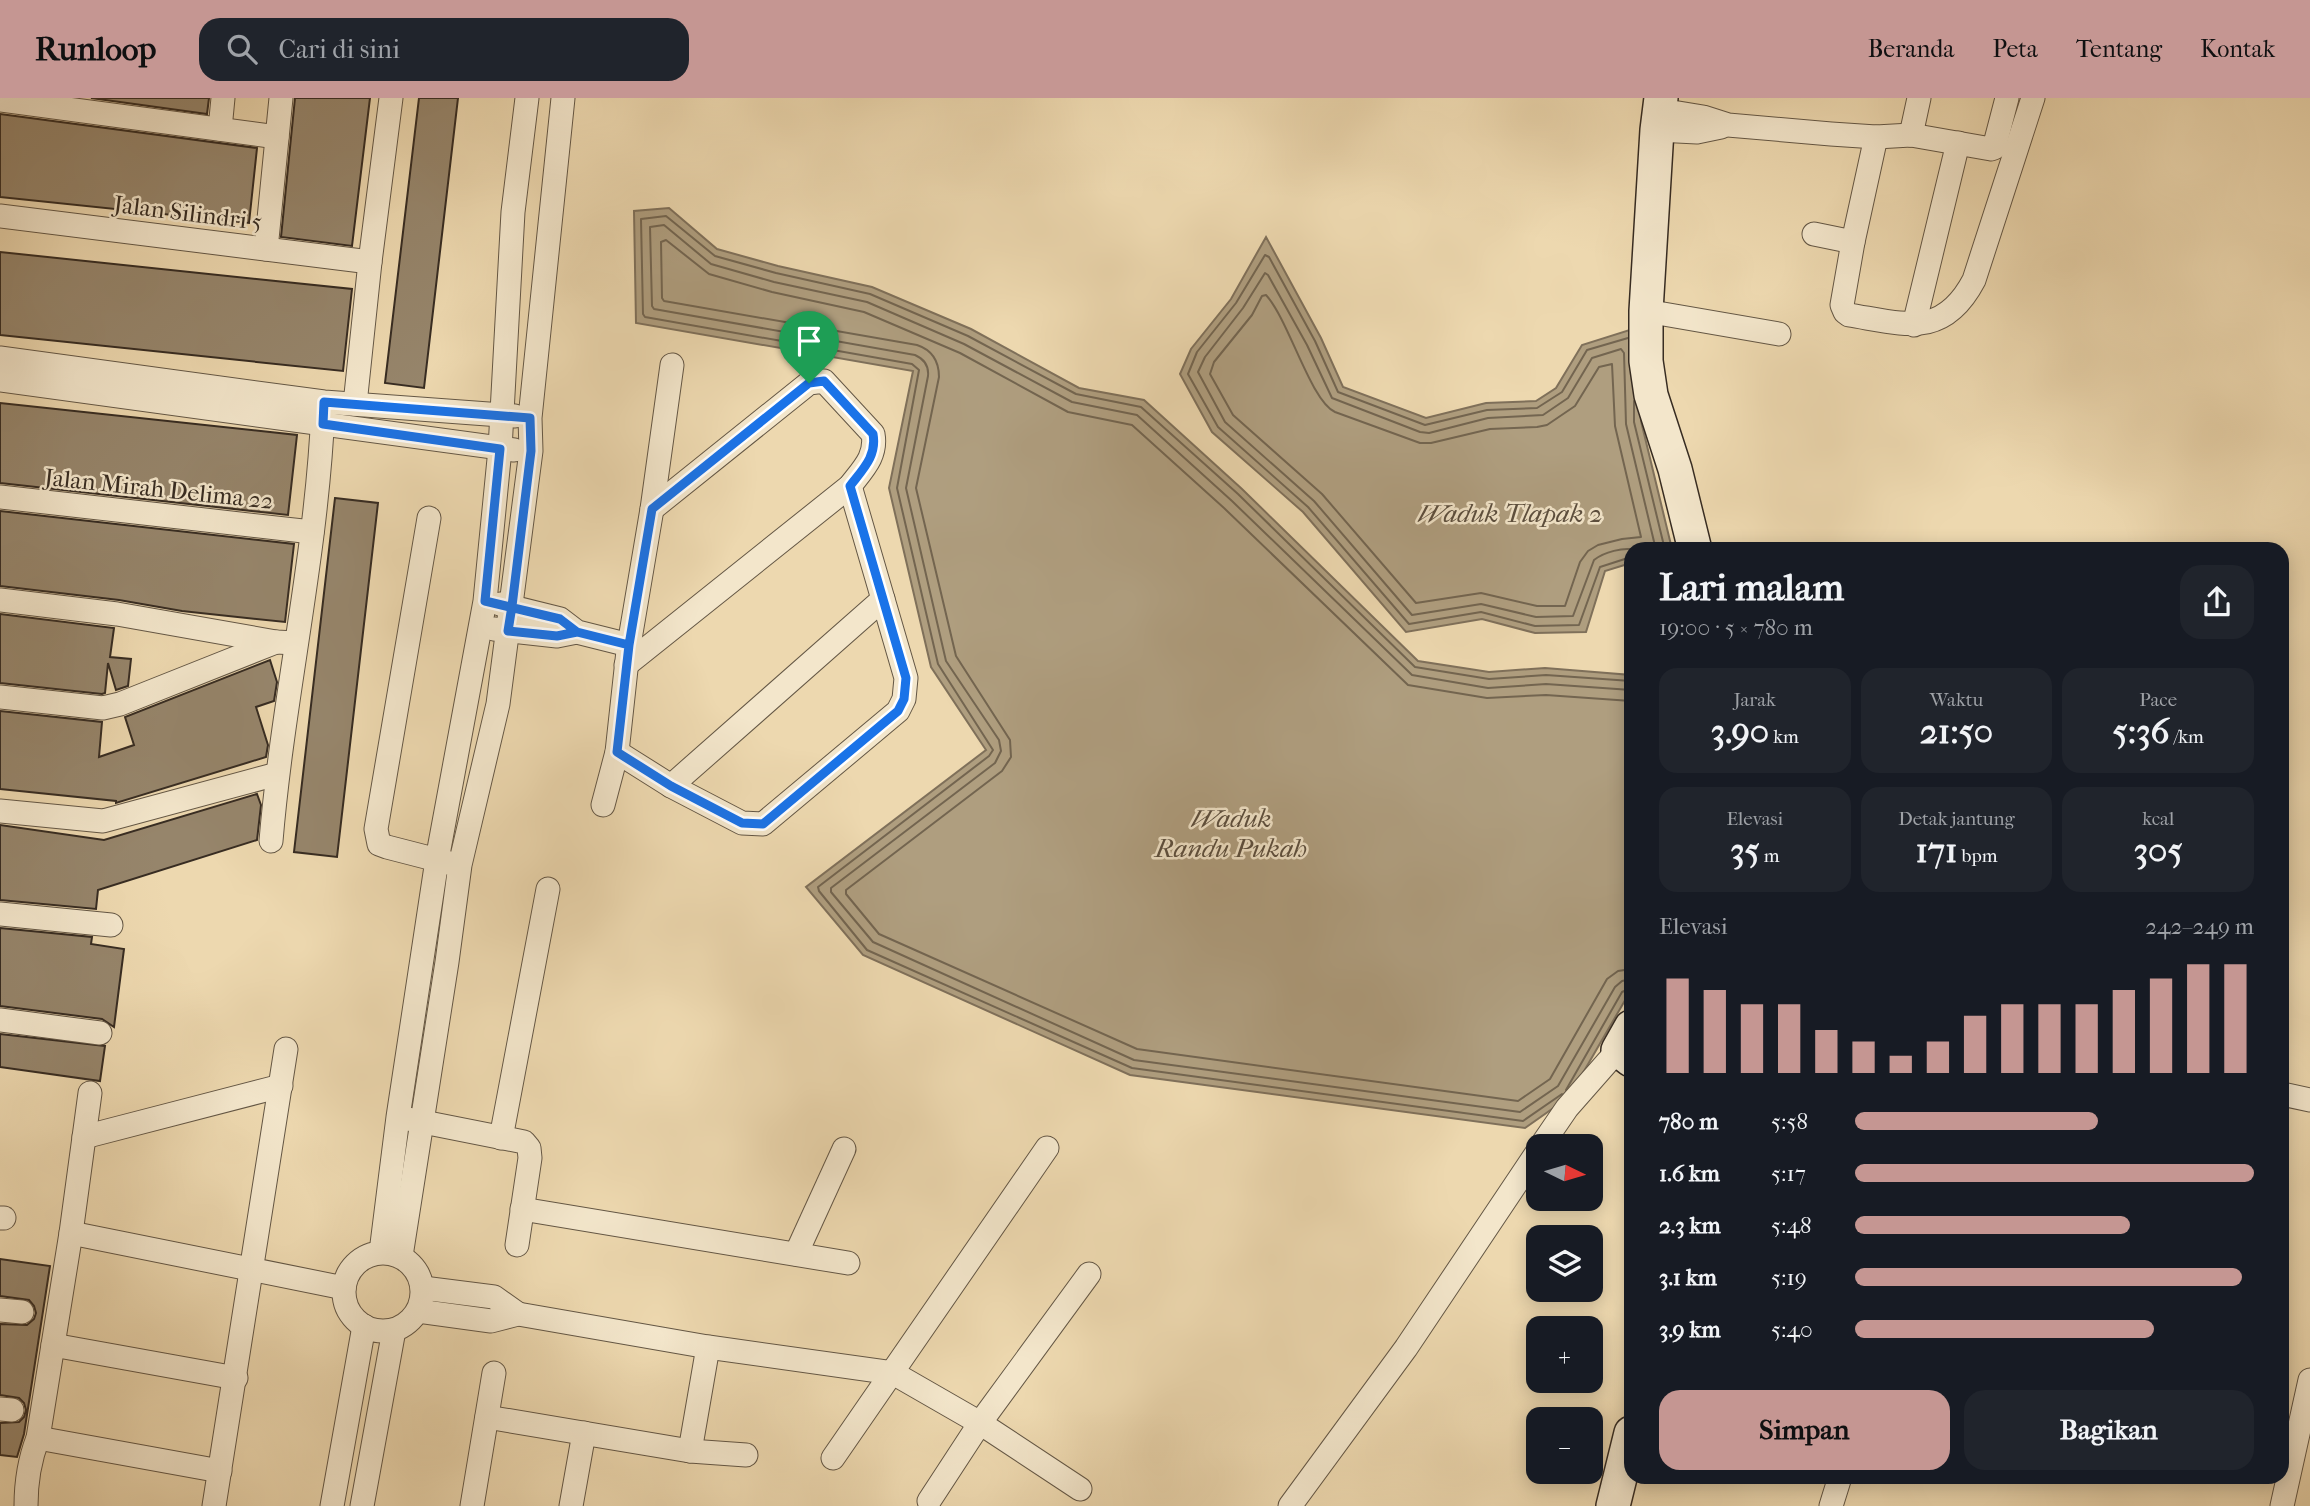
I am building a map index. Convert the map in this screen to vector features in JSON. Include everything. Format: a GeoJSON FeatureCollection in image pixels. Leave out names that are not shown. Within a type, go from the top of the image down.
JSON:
{"type":"FeatureCollection","features":[{"type":"Feature","properties":{"kind":"main road"},"geometry":{"type":"LineString","coordinates":[[1659,113],[1646,311],[1646,361],[1651,395],[1675,469],[1693,542]]}},
{"type":"Feature","properties":{"kind":"main road"},"geometry":{"type":"LineString","coordinates":[[1613,1506],[1624,1461]]}},
{"type":"Feature","properties":{"kind":"street"},"geometry":{"type":"LineString","coordinates":[[220,129],[223,98]]}},
{"type":"Feature","properties":{"kind":"street"},"geometry":{"type":"LineString","coordinates":[[265,249],[281,98]]}},
{"type":"Feature","properties":{"kind":"street"},"geometry":{"type":"LineString","coordinates":[[355,404],[391,98]]}},
{"type":"Feature","properties":{"kind":"street"},"geometry":{"type":"LineString","coordinates":[[391,1254],[398,1117],[437,860],[485,601],[500,449],[513,212],[527,98]]}},
{"type":"Feature","properties":{"kind":"street"},"geometry":{"type":"LineString","coordinates":[[391,1254],[423,1122],[460,865],[498,704],[531,451],[530,418],[563,98]]}},
{"type":"Feature","properties":{"kind":"street"},"geometry":{"type":"LineString","coordinates":[[1910,135],[1919,98]]}},
{"type":"Feature","properties":{"kind":"street"},"geometry":{"type":"LineString","coordinates":[[1877,137],[1842,305],[1850,315],[1913,326],[1951,313],[1965,298],[1974,280],[2004,149],[2007,98]]}},
{"type":"Feature","properties":{"kind":"street"},"geometry":{"type":"LineString","coordinates":[[2004,149],[2033,98]]}},
{"type":"Feature","properties":{"kind":"street"},"geometry":{"type":"LineString","coordinates":[[0,100],[277,137]]}},
{"type":"Feature","properties":{"kind":"street"},"geometry":{"type":"LineString","coordinates":[[1659,113],[1697,132],[1728,125],[1877,137],[1910,135],[1988,149],[2004,149]]}},
{"type":"Feature","properties":{"kind":"street"},"geometry":{"type":"LineString","coordinates":[[1913,326],[1958,143]]}},
{"type":"Feature","properties":{"kind":"street","name":"Jalan Silindri 5"},"geometry":{"type":"LineString","coordinates":[[0,216],[370,262]]}},
{"type":"Feature","properties":{"kind":"street"},"geometry":{"type":"LineString","coordinates":[[1814,234],[1853,242]]}},
{"type":"Feature","properties":{"kind":"street"},"geometry":{"type":"LineString","coordinates":[[1646,311],[1779,334]]}},
{"type":"Feature","properties":{"kind":"street"},"geometry":{"type":"LineString","coordinates":[[0,358],[323,413],[500,449],[531,451]]}},
{"type":"Feature","properties":{"kind":"street"},"geometry":{"type":"LineString","coordinates":[[603,805],[617,752],[627,655],[652,509],[672,365]]}},
{"type":"Feature","properties":{"kind":"street"},"geometry":{"type":"LineString","coordinates":[[0,380],[323,413],[355,404],[530,418]]}},
{"type":"Feature","properties":{"kind":"street"},"geometry":{"type":"LineString","coordinates":[[627,655],[850,486],[871,459],[875,444],[873,434],[824,381],[809,383],[652,509]]}},
{"type":"Feature","properties":{"kind":"street"},"geometry":{"type":"LineString","coordinates":[[271,841],[286,642],[312,532],[323,413]]}},
{"type":"Feature","properties":{"kind":"street"},"geometry":{"type":"LineString","coordinates":[[617,752],[671,786],[742,823],[763,824],[898,711],[904,699],[906,678],[850,486]]}},
{"type":"Feature","properties":{"kind":"street","name":"Jalan Mirah Delima 22"},"geometry":{"type":"LineString","coordinates":[[0,497],[312,532]]}},
{"type":"Feature","properties":{"kind":"street"},"geometry":{"type":"LineString","coordinates":[[429,518],[376,829],[379,844],[460,865]]}},
{"type":"Feature","properties":{"kind":"street"},"geometry":{"type":"LineString","coordinates":[[671,786],[883,599]]}},
{"type":"Feature","properties":{"kind":"street"},"geometry":{"type":"LineString","coordinates":[[0,600],[117,614],[286,642]]}},
{"type":"Feature","properties":{"kind":"street"},"geometry":{"type":"LineString","coordinates":[[485,601],[560,619],[577,632],[627,655]]}},
{"type":"Feature","properties":{"kind":"street"},"geometry":{"type":"LineString","coordinates":[[481,627],[557,636],[577,632]]}},
{"type":"Feature","properties":{"kind":"street"},"geometry":{"type":"LineString","coordinates":[[0,697],[103,708],[286,642]]}},
{"type":"Feature","properties":{"kind":"street"},"geometry":{"type":"LineString","coordinates":[[0,811],[103,821],[276,775]]}},
{"type":"Feature","properties":{"kind":"street"},"geometry":{"type":"LineString","coordinates":[[502,1138],[548,889]]}},
{"type":"Feature","properties":{"kind":"street"},"geometry":{"type":"LineString","coordinates":[[0,914],[111,925]]}},
{"type":"Feature","properties":{"kind":"street"},"geometry":{"type":"LineString","coordinates":[[0,1020],[100,1033]]}},
{"type":"Feature","properties":{"kind":"street"},"geometry":{"type":"LineString","coordinates":[[214,1506],[286,1049]]}},
{"type":"Feature","properties":{"kind":"street"},"geometry":{"type":"LineString","coordinates":[[1549,1134],[1567,1108],[1624,1049]]}},
{"type":"Feature","properties":{"kind":"street"},"geometry":{"type":"LineString","coordinates":[[84,1137],[281,1086]]}},
{"type":"Feature","properties":{"kind":"street"},"geometry":{"type":"LineString","coordinates":[[26,1506],[26,1482],[38,1438],[90,1093]]}},
{"type":"Feature","properties":{"kind":"street"},"geometry":{"type":"LineString","coordinates":[[2289,1096],[2310,1100]]}},
{"type":"Feature","properties":{"kind":"street"},"geometry":{"type":"LineString","coordinates":[[398,1117],[524,1142],[529,1148],[530,1158],[517,1245]]}},
{"type":"Feature","properties":{"kind":"street"},"geometry":{"type":"LineString","coordinates":[[833,1458],[1048,1148]]}},
{"type":"Feature","properties":{"kind":"street"},"geometry":{"type":"LineString","coordinates":[[796,1254],[844,1149]]}},
{"type":"Feature","properties":{"kind":"street"},"geometry":{"type":"LineString","coordinates":[[1290,1506],[1406,1348],[1526,1169]]}},
{"type":"Feature","properties":{"kind":"street"},"geometry":{"type":"LineString","coordinates":[[522,1209],[848,1263]]}},
{"type":"Feature","properties":{"kind":"street"},"geometry":{"type":"LineString","coordinates":[[71,1233],[345,1287]]}},
{"type":"Feature","properties":{"kind":"street"},"geometry":{"type":"LineString","coordinates":[[391,1254],[417,1270],[423,1288],[418,1311],[409,1322],[394,1330],[379,1331],[364,1326],[352,1316],[346,1303],[345,1287],[351,1270],[364,1258],[391,1254]]}},
{"type":"Feature","properties":{"kind":"street"},"geometry":{"type":"LineString","coordinates":[[929,1501],[980,1423],[1089,1274]]}},
{"type":"Feature","properties":{"kind":"street"},"geometry":{"type":"LineString","coordinates":[[423,1288],[494,1297],[518,1314]]}},
{"type":"Feature","properties":{"kind":"street"},"geometry":{"type":"LineString","coordinates":[[418,1311],[491,1321],[518,1314],[708,1348],[893,1373],[980,1423],[1080,1489]]}},
{"type":"Feature","properties":{"kind":"street"},"geometry":{"type":"LineString","coordinates":[[332,1506],[364,1326]]}},
{"type":"Feature","properties":{"kind":"street"},"geometry":{"type":"LineString","coordinates":[[362,1506],[394,1330]]}},
{"type":"Feature","properties":{"kind":"street"},"geometry":{"type":"LineString","coordinates":[[53,1345],[236,1378]]}},
{"type":"Feature","properties":{"kind":"street"},"geometry":{"type":"LineString","coordinates":[[690,1451],[708,1348]]}},
{"type":"Feature","properties":{"kind":"street"},"geometry":{"type":"LineString","coordinates":[[472,1506],[494,1373]]}},
{"type":"Feature","properties":{"kind":"street"},"geometry":{"type":"LineString","coordinates":[[2289,1474],[2310,1380]]}},
{"type":"Feature","properties":{"kind":"street"},"geometry":{"type":"LineString","coordinates":[[487,1418],[690,1451],[746,1455]]}},
{"type":"Feature","properties":{"kind":"street"},"geometry":{"type":"LineString","coordinates":[[571,1506],[584,1433]]}},
{"type":"Feature","properties":{"kind":"street"},"geometry":{"type":"LineString","coordinates":[[38,1438],[220,1471]]}},
{"type":"Feature","properties":{"kind":"street"},"geometry":{"type":"LineString","coordinates":[[1831,1506],[1838,1484]]}},
{"type":"Feature","properties":{"kind":"street"},"geometry":{"type":"LineString","coordinates":[[2282,1506],[2287,1484]]}},
{"type":"Feature","properties":{"kind":"water","name":"Waduk Randu Pukah"},"geometry":{"type":"Polygon","coordinates":[[[669,208],[717,249],[872,287],[971,329],[1079,388],[1144,400],[1242,489],[1418,661],[1489,672],[1545,668],[1624,674],[1624,1002],[1569,1097],[1525,1128],[1130,1075],[863,955],[806,887],[986,750],[931,667],[889,488],[913,371],[636,323],[634,211],[669,208]]]}},
{"type":"Feature","properties":{"kind":"water","name":"Waduk Tlapak 2"},"geometry":{"type":"Polygon","coordinates":[[[1266,237],[1321,338],[1343,387],[1426,418],[1486,403],[1536,401],[1556,388],[1582,345],[1639,327],[1641,421],[1670,542],[1624,542],[1624,565],[1605,571],[1586,632],[1535,633],[1482,619],[1406,632],[1303,512],[1212,432],[1180,374],[1191,349],[1231,299],[1266,237]]]}},
{"type":"Feature","properties":{"kind":"building"},"geometry":{"type":"Polygon","coordinates":[[[91,98],[209,98],[207,114],[91,98]]]}},
{"type":"Feature","properties":{"kind":"building"},"geometry":{"type":"Polygon","coordinates":[[[295,98],[370,98],[352,246],[281,237],[295,98]]]}},
{"type":"Feature","properties":{"kind":"building"},"geometry":{"type":"Polygon","coordinates":[[[419,98],[458,98],[424,388],[385,383],[419,98]]]}},
{"type":"Feature","properties":{"kind":"building"},"geometry":{"type":"Polygon","coordinates":[[[0,114],[257,148],[249,223],[0,197],[0,114]]]}},
{"type":"Feature","properties":{"kind":"building"},"geometry":{"type":"Polygon","coordinates":[[[0,252],[352,289],[343,371],[0,335],[0,252]]]}},
{"type":"Feature","properties":{"kind":"building"},"geometry":{"type":"Polygon","coordinates":[[[0,403],[297,435],[288,515],[0,483],[0,403]]]}},
{"type":"Feature","properties":{"kind":"building"},"geometry":{"type":"Polygon","coordinates":[[[335,498],[378,503],[337,857],[294,852],[335,498]]]}},
{"type":"Feature","properties":{"kind":"building"},"geometry":{"type":"Polygon","coordinates":[[[0,511],[294,544],[285,622],[0,586],[0,511]]]}},
{"type":"Feature","properties":{"kind":"building"},"geometry":{"type":"Polygon","coordinates":[[[0,614],[114,628],[110,657],[131,659],[128,686],[116,690],[108,663],[105,693],[102,694],[0,683],[0,614]]]}},
{"type":"Feature","properties":{"kind":"building"},"geometry":{"type":"Polygon","coordinates":[[[270,660],[277,682],[274,701],[256,707],[268,745],[266,757],[116,803],[0,789],[0,711],[102,722],[99,757],[134,745],[125,717],[270,660]]]}},
{"type":"Feature","properties":{"kind":"building"},"geometry":{"type":"Polygon","coordinates":[[[257,794],[261,805],[257,840],[98,890],[96,909],[0,900],[0,825],[104,840],[257,794]]]}},
{"type":"Feature","properties":{"kind":"building"},"geometry":{"type":"Polygon","coordinates":[[[0,928],[92,937],[91,944],[124,949],[114,1027],[102,1019],[0,1006],[0,928]]]}},
{"type":"Feature","properties":{"kind":"building"},"geometry":{"type":"Polygon","coordinates":[[[0,1034],[105,1046],[100,1081],[0,1067],[0,1034]]]}},
{"type":"Feature","properties":{"kind":"building"},"geometry":{"type":"Polygon","coordinates":[[[0,1259],[50,1266],[24,1434],[17,1457],[0,1455],[0,1423],[19,1422],[26,1410],[19,1398],[0,1395],[0,1324],[27,1325],[36,1313],[29,1300],[0,1296],[0,1259]]]}},
{"type":"Feature","properties":{"kind":"route"},"geometry":{"type":"LineString","coordinates":[[809,383],[652,509],[629,645],[577,632],[560,619],[512,606],[485,601],[500,449],[323,424],[324,402],[530,418],[531,451],[512,606],[508,631],[557,636],[577,632],[629,645],[617,752],[671,786],[742,823],[753,825],[763,824],[898,711],[904,699],[906,678],[850,486],[871,459],[875,444],[873,434],[824,381],[809,383]]}}]}
